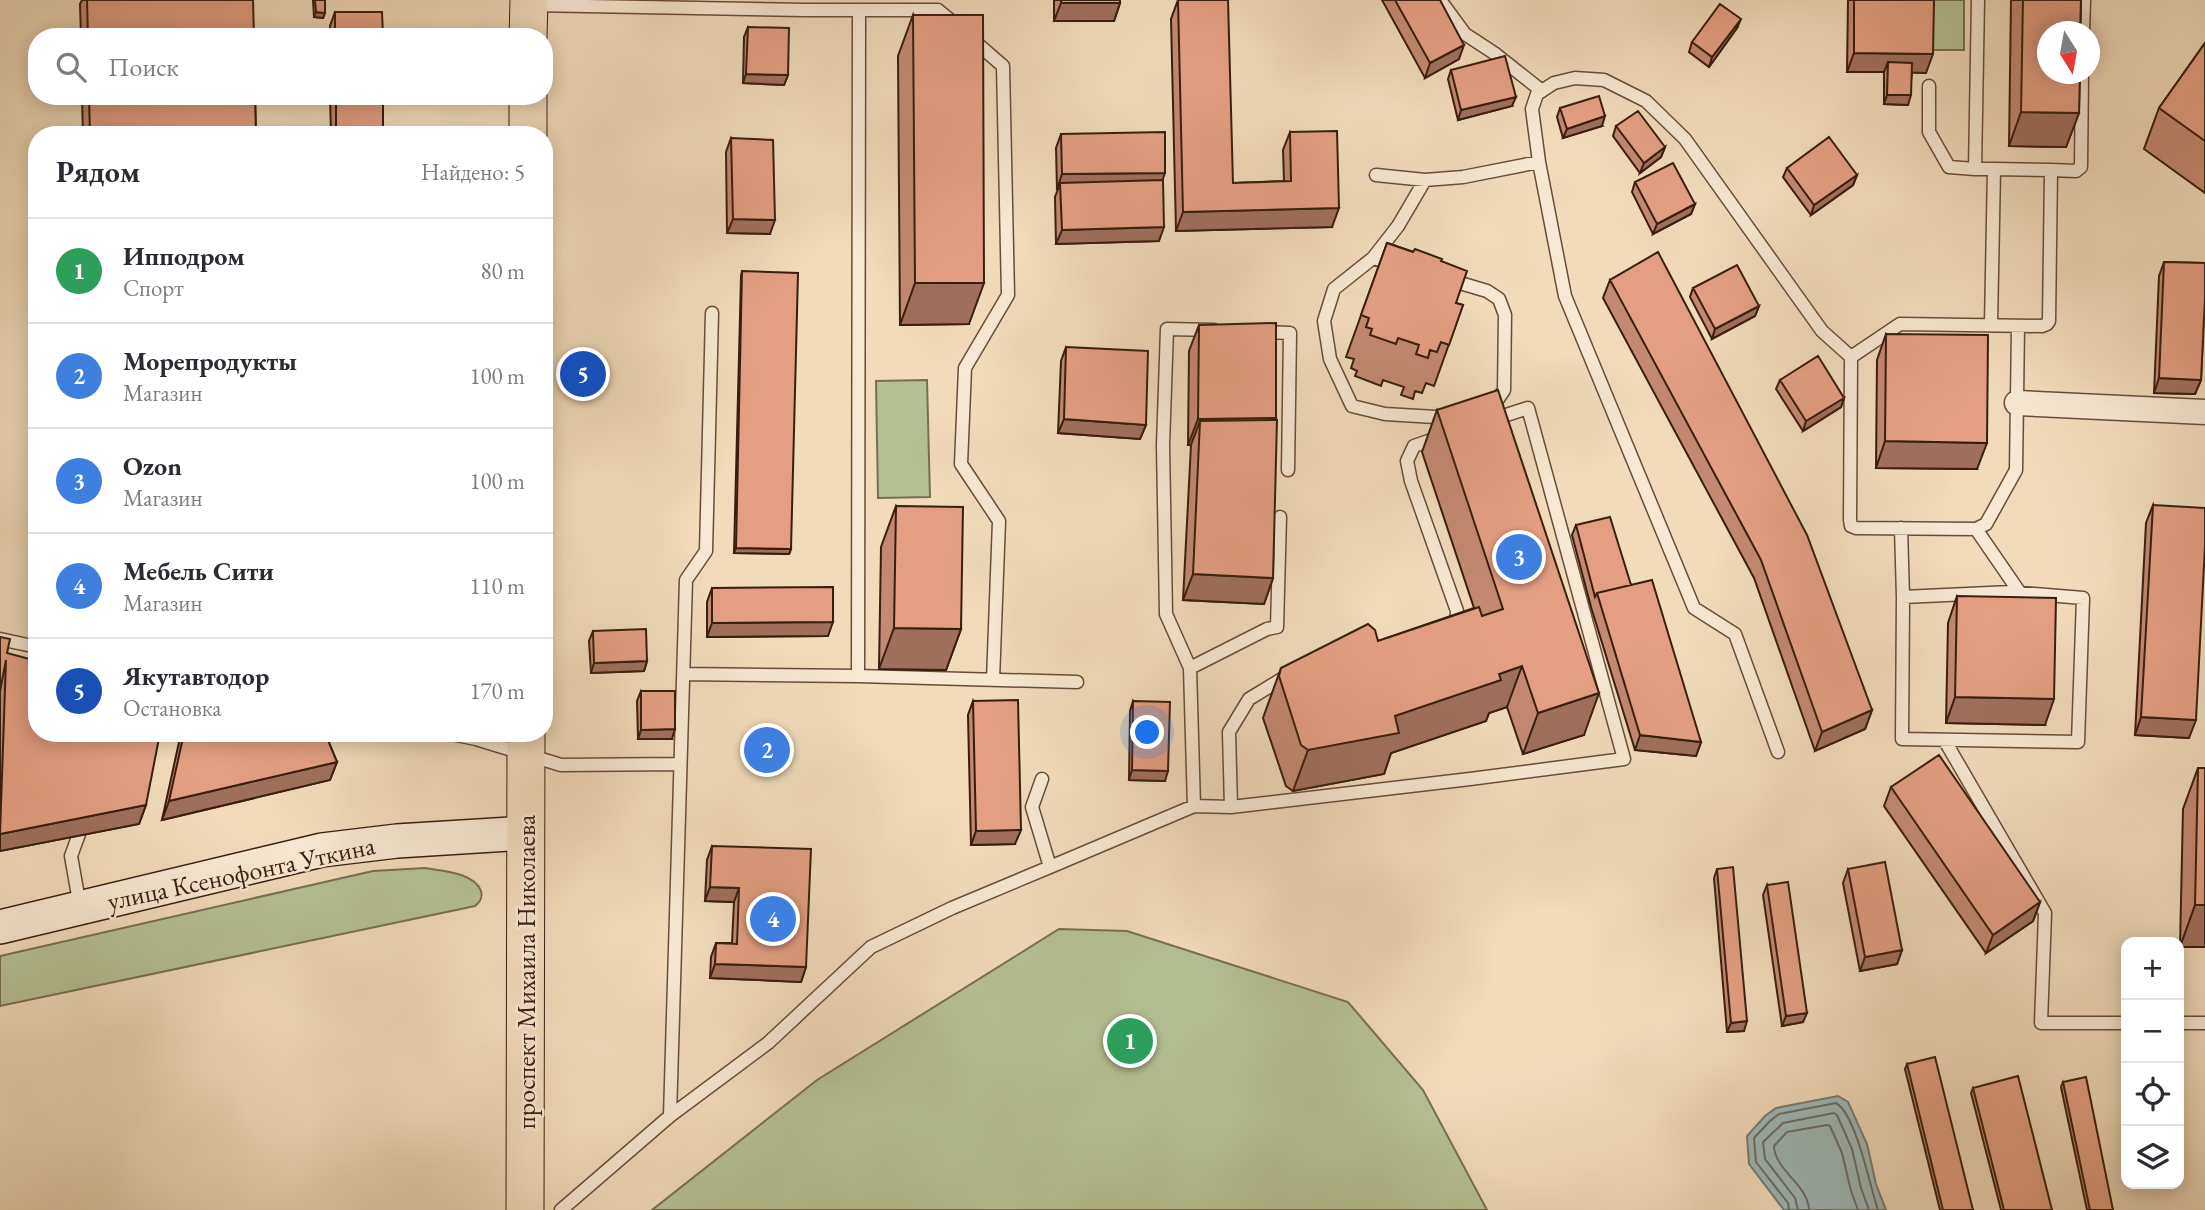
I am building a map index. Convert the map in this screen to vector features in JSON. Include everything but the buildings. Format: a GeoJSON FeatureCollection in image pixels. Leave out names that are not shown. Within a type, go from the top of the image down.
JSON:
{"type":"FeatureCollection","features":[{"type":"Feature","properties":{"kind":"main road"},"geometry":{"type":"LineString","coordinates":[[528,105],[528,126]]}},
{"type":"Feature","properties":{"kind":"main road","name":"проспект Михаила Николаева"},"geometry":{"type":"LineString","coordinates":[[526,744],[526,1210]]}},
{"type":"Feature","properties":{"kind":"street"},"geometry":{"type":"LineString","coordinates":[[2017,403],[2205,412]]}},
{"type":"Feature","properties":{"kind":"street","name":"улица Ксенофонта Уткина"},"geometry":{"type":"LineString","coordinates":[[0,927],[322,850],[397,841],[526,834]]}},
{"type":"Feature","properties":{"kind":"lane"},"geometry":{"type":"LineString","coordinates":[[1440,0],[1465,34],[1494,52],[1542,91]]}},
{"type":"Feature","properties":{"kind":"lane"},"geometry":{"type":"LineString","coordinates":[[1975,169],[1978,0]]}},
{"type":"Feature","properties":{"kind":"lane"},"geometry":{"type":"LineString","coordinates":[[2083,21],[2084,0]]}},
{"type":"Feature","properties":{"kind":"lane"},"geometry":{"type":"LineString","coordinates":[[528,14],[859,9],[939,5],[1003,66],[1008,295],[965,368],[961,464],[999,521],[993,680]]}},
{"type":"Feature","properties":{"kind":"lane"},"geometry":{"type":"LineString","coordinates":[[858,676],[859,9]]}},
{"type":"Feature","properties":{"kind":"lane"},"geometry":{"type":"LineString","coordinates":[[1778,752],[1735,634],[1694,608],[1565,296],[1539,162],[1532,109],[1536,94],[1554,83],[1576,78],[1604,80],[1646,101],[1685,139],[1822,331],[1851,357],[1851,526],[1976,528],[1986,524],[2016,470],[2018,326]]}},
{"type":"Feature","properties":{"kind":"lane"},"geometry":{"type":"LineString","coordinates":[[1929,86],[1930,135],[1949,167],[2076,171],[2081,167],[2082,84]]}},
{"type":"Feature","properties":{"kind":"lane"},"geometry":{"type":"LineString","coordinates":[[1376,176],[1425,180],[1463,177],[1539,162]]}},
{"type":"Feature","properties":{"kind":"lane"},"geometry":{"type":"LineString","coordinates":[[1991,326],[1994,169]]}},
{"type":"Feature","properties":{"kind":"lane"},"geometry":{"type":"LineString","coordinates":[[1851,357],[1900,324],[2047,324],[2051,170]]}},
{"type":"Feature","properties":{"kind":"lane"},"geometry":{"type":"LineString","coordinates":[[561,1210],[670,1116],[768,1043],[871,947],[952,908],[1194,806],[1231,807],[1624,759],[1528,408],[1475,419],[1385,414],[1352,406],[1330,359],[1324,321],[1334,289],[1373,258],[1398,226],[1425,180]]}},
{"type":"Feature","properties":{"kind":"lane"},"geometry":{"type":"LineString","coordinates":[[1373,258],[1410,269]]}},
{"type":"Feature","properties":{"kind":"lane"},"geometry":{"type":"LineString","coordinates":[[1436,276],[1486,290],[1499,299],[1505,315],[1504,390],[1492,408],[1475,419]]}},
{"type":"Feature","properties":{"kind":"lane"},"geometry":{"type":"LineString","coordinates":[[670,1116],[686,580],[706,551],[712,313]]}},
{"type":"Feature","properties":{"kind":"lane"},"geometry":{"type":"LineString","coordinates":[[1194,806],[1190,668],[1166,614],[1163,445],[1167,329],[1222,331]]}},
{"type":"Feature","properties":{"kind":"lane"},"geometry":{"type":"LineString","coordinates":[[1249,331],[1290,333],[1288,470]]}},
{"type":"Feature","properties":{"kind":"lane"},"geometry":{"type":"LineString","coordinates":[[1441,637],[1457,629],[1457,611],[1411,481],[1407,461],[1414,446],[1452,433]]}},
{"type":"Feature","properties":{"kind":"lane"},"geometry":{"type":"LineString","coordinates":[[1190,668],[1277,626],[1280,517]]}},
{"type":"Feature","properties":{"kind":"lane"},"geometry":{"type":"LineString","coordinates":[[1901,528],[1902,739],[2078,742],[2083,598],[2020,593],[1903,597]]}},
{"type":"Feature","properties":{"kind":"lane"},"geometry":{"type":"LineString","coordinates":[[1976,528],[2020,593]]}},
{"type":"Feature","properties":{"kind":"lane"},"geometry":{"type":"LineString","coordinates":[[0,639],[28,645]]}},
{"type":"Feature","properties":{"kind":"lane"},"geometry":{"type":"LineString","coordinates":[[1231,807],[1229,733],[1249,699],[1306,665]]}},
{"type":"Feature","properties":{"kind":"lane"},"geometry":{"type":"LineString","coordinates":[[683,674],[1076,682]]}},
{"type":"Feature","properties":{"kind":"lane"},"geometry":{"type":"LineString","coordinates":[[1945,741],[2045,913],[2041,1023],[2121,1023]]}},
{"type":"Feature","properties":{"kind":"lane"},"geometry":{"type":"LineString","coordinates":[[506,742],[526,744],[561,765],[680,764]]}},
{"type":"Feature","properties":{"kind":"lane"},"geometry":{"type":"LineString","coordinates":[[1042,779],[1032,807],[1050,867]]}},
{"type":"Feature","properties":{"kind":"lane"},"geometry":{"type":"LineString","coordinates":[[74,810],[86,814],[71,856],[80,907]]}},
{"type":"Feature","properties":{"kind":"lane"},"geometry":{"type":"LineString","coordinates":[[2184,1023],[2205,1023]]}},
{"type":"Feature","properties":{"kind":"green space"},"geometry":{"type":"Polygon","coordinates":[[[1928,0],[1964,0],[1964,50],[1929,50],[1928,0]]]}},
{"type":"Feature","properties":{"kind":"green space"},"geometry":{"type":"Polygon","coordinates":[[[927,380],[930,497],[878,498],[876,381],[927,380]]]}},
{"type":"Feature","properties":{"kind":"green space"},"geometry":{"type":"Polygon","coordinates":[[[425,868],[472,880],[481,891],[480,901],[475,906],[0,1006],[0,956],[373,871],[425,868]]]}},
{"type":"Feature","properties":{"kind":"green space"},"geometry":{"type":"Polygon","coordinates":[[[1059,929],[1127,931],[1348,1002],[1423,1090],[1487,1210],[652,1210],[817,1080],[1059,929]]]}},
{"type":"Feature","properties":{"kind":"water"},"geometry":{"type":"Polygon","coordinates":[[[1838,1096],[1848,1102],[1867,1144],[1876,1184],[1886,1210],[1784,1210],[1749,1164],[1747,1136],[1776,1108],[1838,1096]]]}},
{"type":"Feature","properties":{"kind":"place","name":"Якутавтодор"},"geometry":{"type":"Point","coordinates":[583,374]}},
{"type":"Feature","properties":{"kind":"place","name":"Ozon"},"geometry":{"type":"Point","coordinates":[1519,557]}},
{"type":"Feature","properties":{"kind":"place","name":"Морепродукты"},"geometry":{"type":"Point","coordinates":[767,750]}},
{"type":"Feature","properties":{"kind":"place","name":"Мебель Сити"},"geometry":{"type":"Point","coordinates":[773,919]}},
{"type":"Feature","properties":{"kind":"place","name":"Ипподром"},"geometry":{"type":"Point","coordinates":[1130,1041]}}]}
